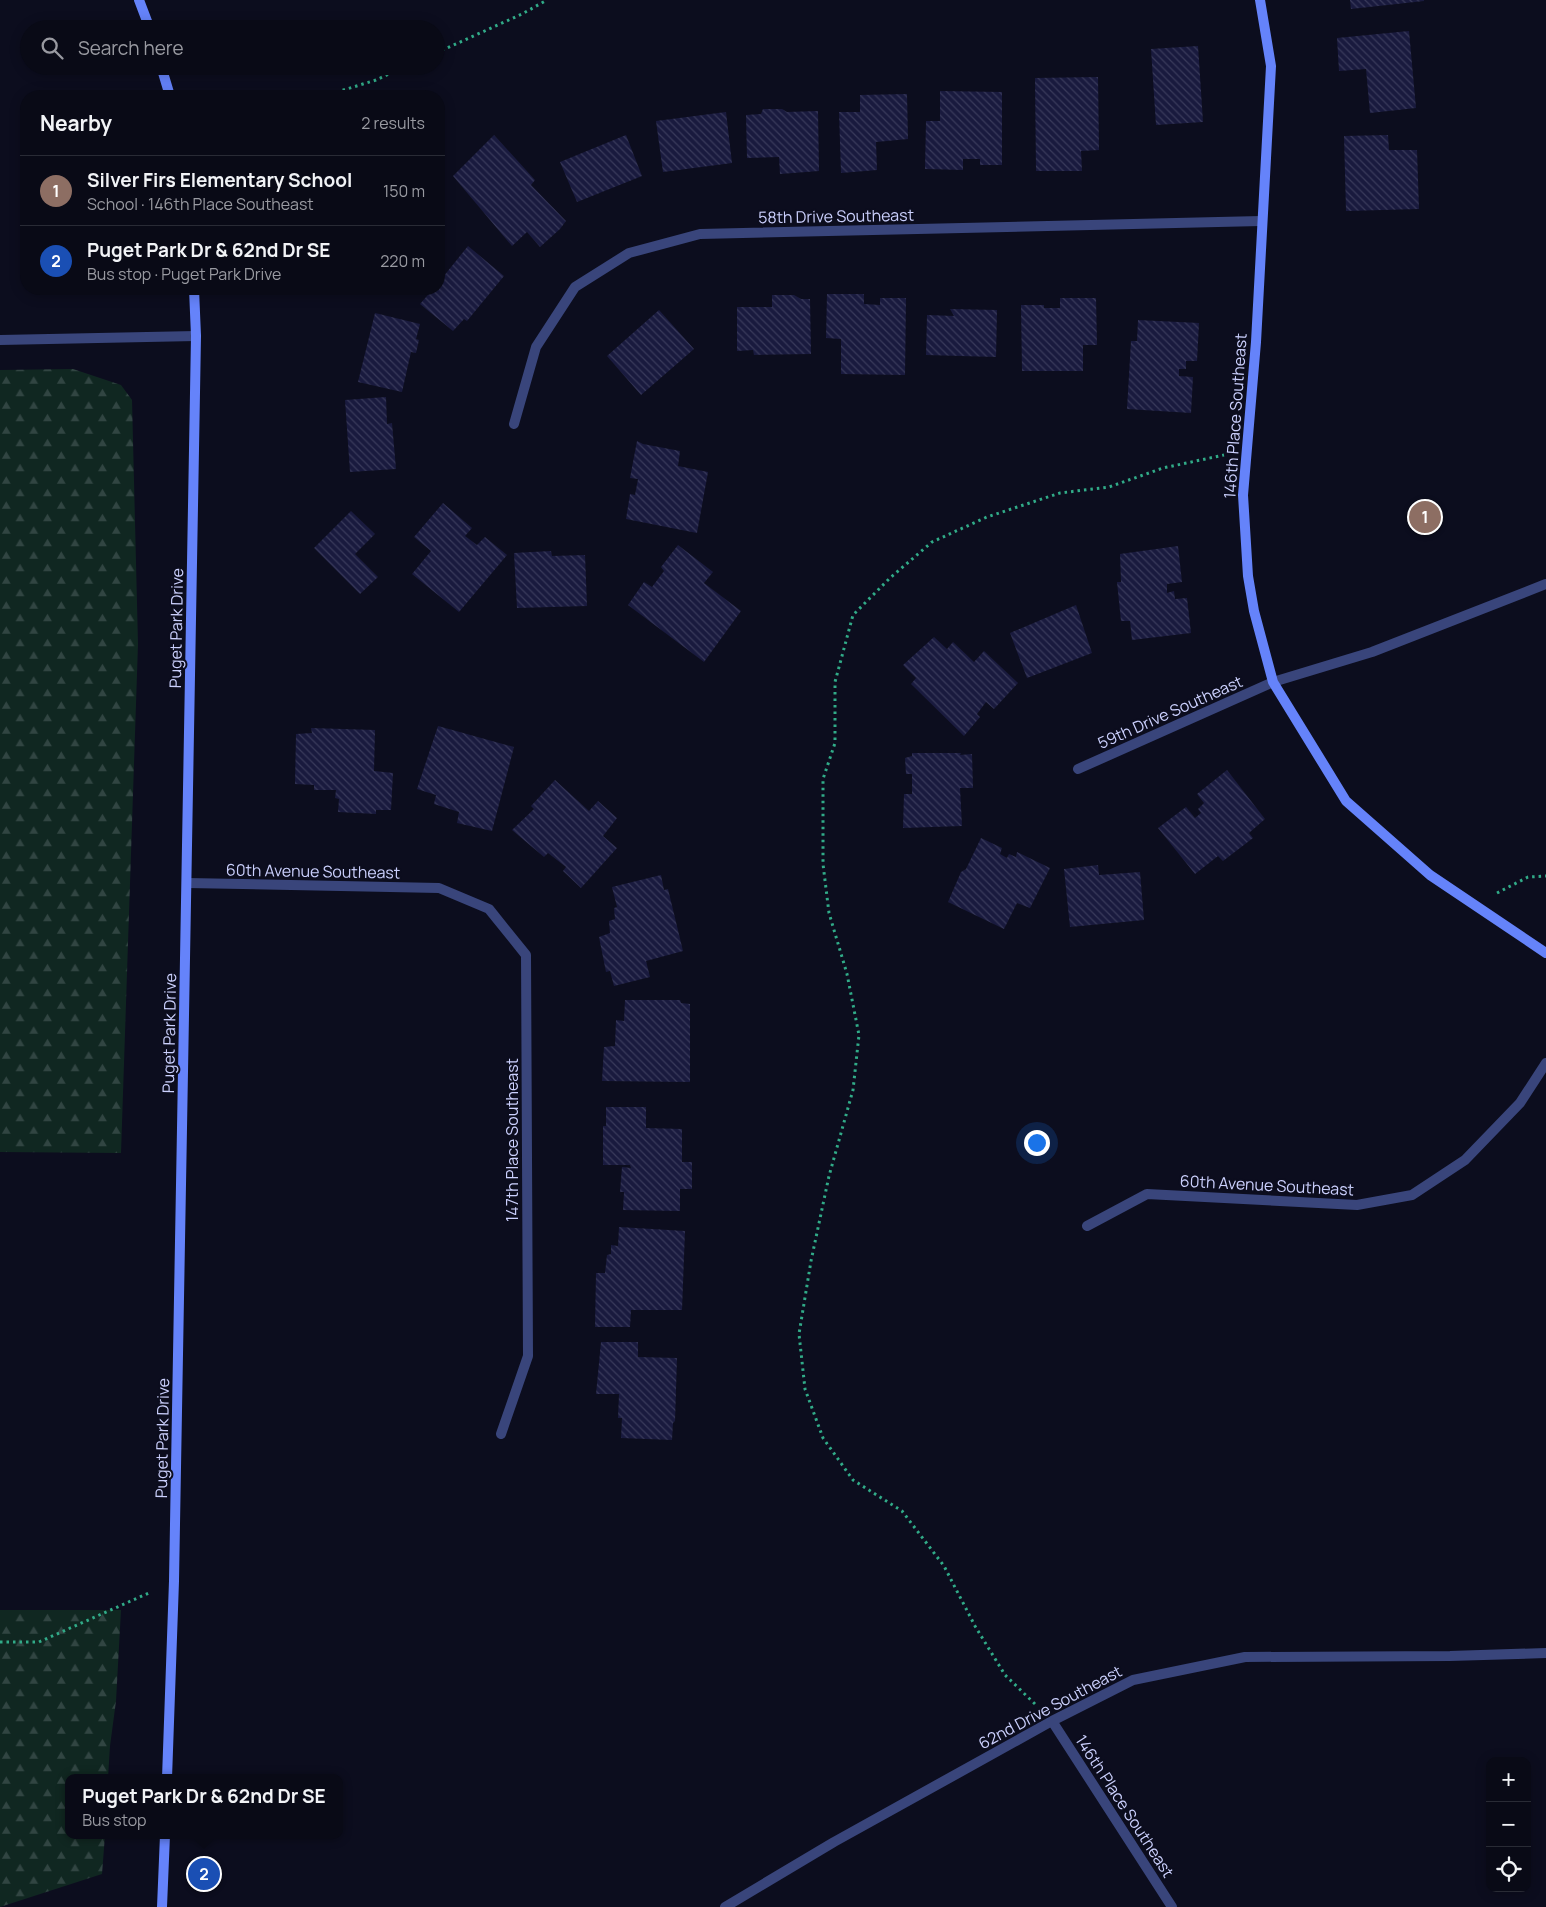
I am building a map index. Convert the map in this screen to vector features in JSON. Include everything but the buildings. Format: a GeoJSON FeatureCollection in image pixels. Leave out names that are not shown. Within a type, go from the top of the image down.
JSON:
{"type":"FeatureCollection","features":[{"type":"Feature","properties":{"kind":"street"},"geometry":{"type":"LineString","coordinates":[[139,0],[147,20]]}},
{"type":"Feature","properties":{"kind":"street","name":"146th Place Southeast"},"geometry":{"type":"LineString","coordinates":[[1260,0],[1271,66],[1256,342],[1242,495],[1248,576],[1254,611],[1273,682],[1346,801],[1430,875],[1546,953]]}},
{"type":"Feature","properties":{"kind":"street"},"geometry":{"type":"LineString","coordinates":[[164,75],[168,90]]}},
{"type":"Feature","properties":{"kind":"street","name":"58th Drive Southeast"},"geometry":{"type":"LineString","coordinates":[[514,424],[536,348],[575,287],[629,253],[700,234],[1262,221]]}},
{"type":"Feature","properties":{"kind":"street","name":"Puget Park Drive"},"geometry":{"type":"LineString","coordinates":[[167,1774],[174,1582],[187,883],[196,336],[194,295]]}},
{"type":"Feature","properties":{"kind":"street"},"geometry":{"type":"LineString","coordinates":[[0,340],[196,336]]}},
{"type":"Feature","properties":{"kind":"street","name":"59th Drive Southeast"},"geometry":{"type":"LineString","coordinates":[[1078,769],[1273,682],[1372,652],[1546,584]]}},
{"type":"Feature","properties":{"kind":"street","name":"60th Avenue Southeast"},"geometry":{"type":"LineString","coordinates":[[187,883],[439,888]]}},
{"type":"Feature","properties":{"kind":"street","name":"147th Place Southeast"},"geometry":{"type":"LineString","coordinates":[[439,888],[489,909],[526,955],[528,1356],[501,1434]]}},
{"type":"Feature","properties":{"kind":"street","name":"60th Avenue Southeast"},"geometry":{"type":"LineString","coordinates":[[1087,1226],[1147,1194],[1357,1205],[1412,1195],[1465,1160],[1520,1103],[1546,1063]]}},
{"type":"Feature","properties":{"kind":"street","name":"62nd Drive Southeast"},"geometry":{"type":"LineString","coordinates":[[725,1907],[834,1842],[1052,1720],[1133,1680],[1245,1657],[1450,1656],[1546,1653]]}},
{"type":"Feature","properties":{"kind":"street","name":"146th Place Southeast"},"geometry":{"type":"LineString","coordinates":[[1052,1720],[1172,1907]]}},
{"type":"Feature","properties":{"kind":"street"},"geometry":{"type":"LineString","coordinates":[[162,1907],[165,1839]]}},
{"type":"Feature","properties":{"kind":"path"},"geometry":{"type":"LineString","coordinates":[[445,49],[522,14],[547,0]]}},
{"type":"Feature","properties":{"kind":"path"},"geometry":{"type":"LineString","coordinates":[[344,90],[387,75]]}},
{"type":"Feature","properties":{"kind":"path"},"geometry":{"type":"LineString","coordinates":[[1052,1720],[1005,1675],[975,1626],[944,1566],[902,1511],[853,1480],[823,1438],[805,1389],[798,1334],[829,1176],[853,1090],[859,1035],[847,974],[829,914],[823,864],[823,779],[835,742],[835,682],[853,615],[890,578],[932,542],[987,517],[1060,492],[1109,486],[1163,468],[1246,450]]}},
{"type":"Feature","properties":{"kind":"path"},"geometry":{"type":"LineString","coordinates":[[1474,904],[1528,877],[1546,876]]}},
{"type":"Feature","properties":{"kind":"path"},"geometry":{"type":"LineString","coordinates":[[0,1642],[39,1642],[174,1582]]}},
{"type":"Feature","properties":{"kind":"green space"},"geometry":{"type":"Polygon","coordinates":[[[73,369],[121,385],[132,400],[138,644],[121,1153],[0,1152],[0,370],[73,369]]]}},
{"type":"Feature","properties":{"kind":"green space"},"geometry":{"type":"Polygon","coordinates":[[[0,1610],[121,1610],[116,1701],[108,1774],[65,1774],[65,1839],[105,1839],[102,1874],[0,1907],[0,1610]]]}},
{"type":"Feature","properties":{"kind":"place","name":"Silver Firs Elementary School"},"geometry":{"type":"Point","coordinates":[1425,517]}},
{"type":"Feature","properties":{"kind":"place","name":"Puget Park Dr & 62nd Dr SE"},"geometry":{"type":"Point","coordinates":[204,1874]}}]}
